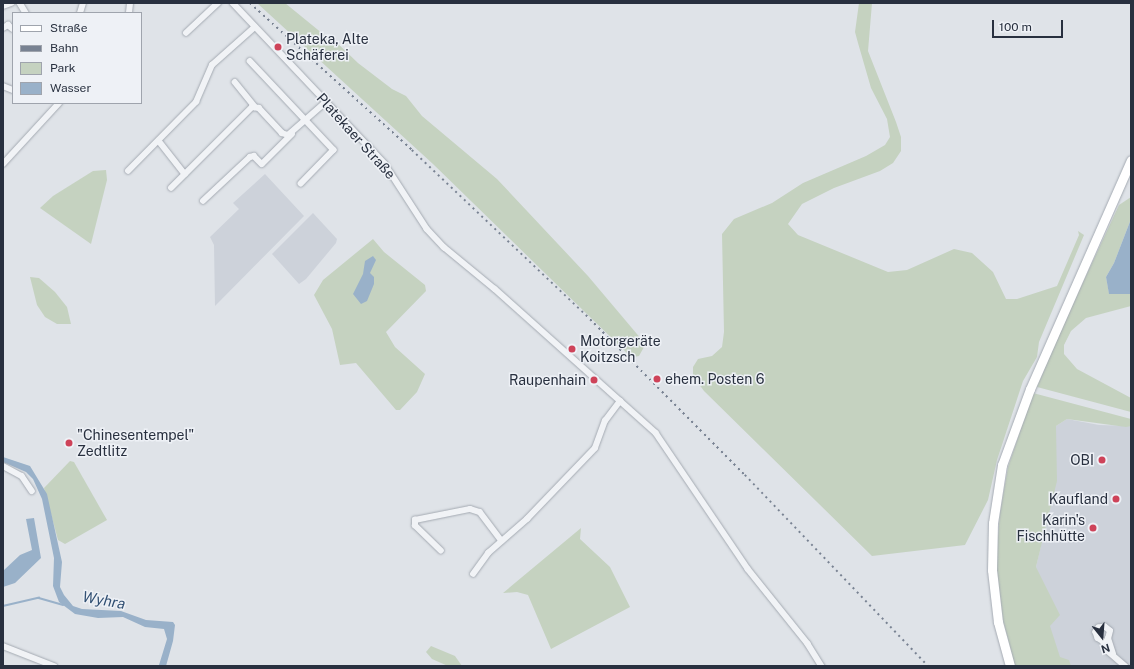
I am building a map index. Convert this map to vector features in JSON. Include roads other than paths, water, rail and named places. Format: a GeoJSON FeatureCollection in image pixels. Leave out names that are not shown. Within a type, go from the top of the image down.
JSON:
{"type":"FeatureCollection","features":[{"type":"Feature","properties":{"kind":"main road"},"geometry":{"type":"LineString","coordinates":[[1010,666],[998,622],[992,570],[993,523],[1002,465],[1027,395],[1131,160]]}},
{"type":"Feature","properties":{"kind":"street"},"geometry":{"type":"LineString","coordinates":[[3,6],[11,3]]}},
{"type":"Feature","properties":{"kind":"street"},"geometry":{"type":"LineString","coordinates":[[20,3],[25,12]]}},
{"type":"Feature","properties":{"kind":"street"},"geometry":{"type":"LineString","coordinates":[[186,33],[218,3]]}},
{"type":"Feature","properties":{"kind":"street","name":"Platekaer Straße"},"geometry":{"type":"LineString","coordinates":[[233,3],[388,168],[432,234],[545,336],[620,401]]}},
{"type":"Feature","properties":{"kind":"street"},"geometry":{"type":"LineString","coordinates":[[3,28],[8,25],[12,28]]}},
{"type":"Feature","properties":{"kind":"street"},"geometry":{"type":"LineString","coordinates":[[128,171],[199,99],[212,65],[255,27]]}},
{"type":"Feature","properties":{"kind":"street"},"geometry":{"type":"LineString","coordinates":[[250,61],[334,150],[301,184]]}},
{"type":"Feature","properties":{"kind":"street"},"geometry":{"type":"LineString","coordinates":[[235,82],[256,107],[282,133],[288,136],[292,134]]}},
{"type":"Feature","properties":{"kind":"street"},"geometry":{"type":"LineString","coordinates":[[203,201],[250,157],[254,156],[262,164],[326,102]]}},
{"type":"Feature","properties":{"kind":"street"},"geometry":{"type":"LineString","coordinates":[[3,164],[58,104]]}},
{"type":"Feature","properties":{"kind":"street"},"geometry":{"type":"LineString","coordinates":[[171,188],[249,109],[256,107]]}},
{"type":"Feature","properties":{"kind":"street"},"geometry":{"type":"LineString","coordinates":[[159,141],[185,174]]}},
{"type":"Feature","properties":{"kind":"street"},"geometry":{"type":"LineString","coordinates":[[473,574],[488,553],[528,519],[594,448],[605,422],[620,401],[656,433],[748,569],[808,644],[822,666]]}},
{"type":"Feature","properties":{"kind":"street"},"geometry":{"type":"LineString","coordinates":[[3,466],[22,476],[32,491]]}},
{"type":"Feature","properties":{"kind":"street"},"geometry":{"type":"LineString","coordinates":[[441,551],[415,526],[415,520],[470,509],[480,512],[502,541]]}},
{"type":"Feature","properties":{"kind":"street"},"geometry":{"type":"LineString","coordinates":[[1106,640],[1108,652],[1113,654],[1125,666]]}},
{"type":"Feature","properties":{"kind":"street"},"geometry":{"type":"LineString","coordinates":[[3,646],[54,666]]}},
{"type":"Feature","properties":{"kind":"water"},"geometry":{"type":"Polygon","coordinates":[[[1131,219],[1131,294],[1109,294],[1106,277],[1114,263],[1131,219]]]}},
{"type":"Feature","properties":{"kind":"water"},"geometry":{"type":"Polygon","coordinates":[[[373,256],[376,260],[370,273],[374,277],[374,284],[367,301],[361,304],[353,294],[363,274],[365,261],[373,256]]]}},
{"type":"Feature","properties":{"kind":"water"},"geometry":{"type":"Polygon","coordinates":[[[3,457],[30,466],[47,494],[62,562],[60,587],[64,595],[73,606],[82,609],[121,611],[146,620],[173,622],[175,625],[173,641],[166,666],[159,665],[167,639],[164,629],[145,627],[123,617],[98,618],[75,614],[59,602],[53,586],[54,558],[42,499],[33,479],[26,472],[3,462],[3,457]]]}},
{"type":"Feature","properties":{"kind":"water"},"geometry":{"type":"Polygon","coordinates":[[[34,518],[41,558],[15,583],[3,587],[3,571],[20,555],[32,550],[26,519],[34,518]]]}},
{"type":"Feature","properties":{"kind":"waterway"},"geometry":{"type":"LineString","coordinates":[[3,606],[39,598],[63,605]]}},
{"type":"Feature","properties":{"kind":"railway"},"geometry":{"type":"LineString","coordinates":[[250,3],[412,150],[586,315],[745,475],[928,666]]}},
{"type":"Feature","properties":{"kind":"place","name":"Plateka, Alte Schäferei"},"geometry":{"type":"Point","coordinates":[278,47]}},
{"type":"Feature","properties":{"kind":"place","name":"Motorgeräte Koitzsch"},"geometry":{"type":"Point","coordinates":[572,349]}},
{"type":"Feature","properties":{"kind":"place","name":"ehem. Posten 6"},"geometry":{"type":"Point","coordinates":[657,379]}},
{"type":"Feature","properties":{"kind":"place","name":"Raupenhain"},"geometry":{"type":"Point","coordinates":[594,380]}},
{"type":"Feature","properties":{"kind":"place","name":"\"Chinesentempel\" Zedtlitz"},"geometry":{"type":"Point","coordinates":[69,443]}},
{"type":"Feature","properties":{"kind":"place","name":"OBI"},"geometry":{"type":"Point","coordinates":[1102,460]}},
{"type":"Feature","properties":{"kind":"place","name":"Kaufland"},"geometry":{"type":"Point","coordinates":[1116,499]}},
{"type":"Feature","properties":{"kind":"place","name":"Karin's Fischhütte"},"geometry":{"type":"Point","coordinates":[1093,528]}},
{"type":"Feature","properties":{"kind":"water label","name":"Wyhra"},"geometry":{"type":"Point","coordinates":[104,600]}}]}
